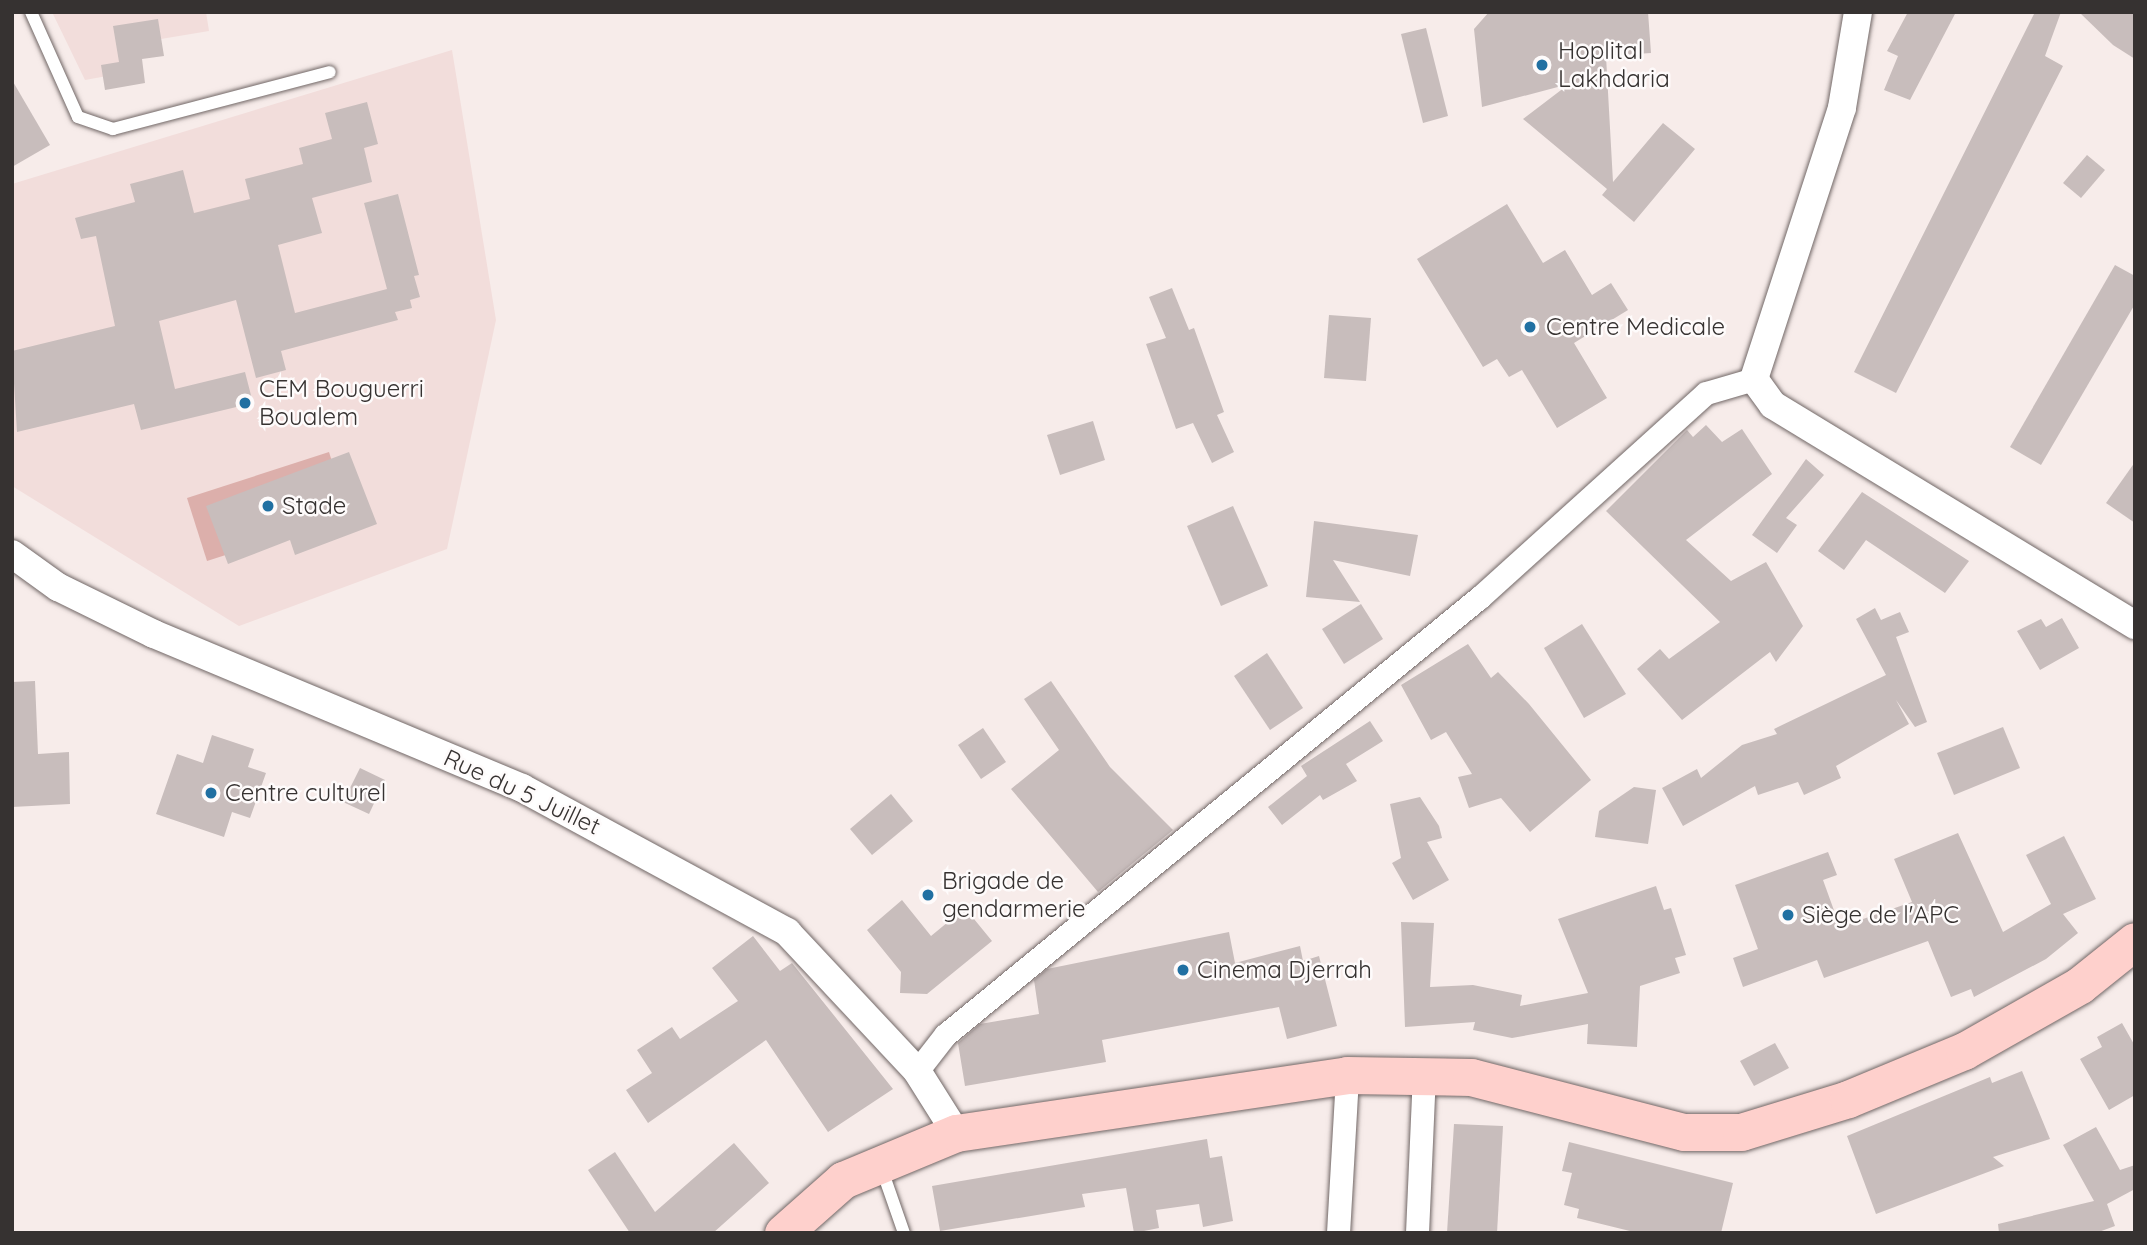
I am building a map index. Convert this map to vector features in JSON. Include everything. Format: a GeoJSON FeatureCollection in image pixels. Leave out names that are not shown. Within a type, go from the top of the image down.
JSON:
{"type":"FeatureCollection","features":[{"type":"Feature","properties":{"kind":"main road"},"geometry":{"type":"LineString","coordinates":[[783,1233],[843,1180],[878,1161],[956,1133],[1348,1075],[1424,1072],[1471,1077],[1684,1132],[1741,1132],[1848,1099],[1964,1051],[2068,993],[2135,941]]}},
{"type":"Feature","properties":{"kind":"street"},"geometry":{"type":"LineString","coordinates":[[1754,379],[1842,108],[1858,12]]}},
{"type":"Feature","properties":{"kind":"street"},"geometry":{"type":"LineString","coordinates":[[1754,379],[1773,405],[2135,625]]}},
{"type":"Feature","properties":{"kind":"street"},"geometry":{"type":"LineString","coordinates":[[917,1071],[945,1035],[1480,597],[1706,393],[1754,379]]}},
{"type":"Feature","properties":{"kind":"street","name":"Rue du 5 Juillet"},"geometry":{"type":"LineString","coordinates":[[12,554],[58,587],[155,634],[522,788],[787,932],[917,1071],[956,1133]]}},
{"type":"Feature","properties":{"kind":"street"},"geometry":{"type":"LineString","coordinates":[[1417,1233],[1424,1072]]}},
{"type":"Feature","properties":{"kind":"street"},"geometry":{"type":"LineString","coordinates":[[1338,1233],[1348,1075]]}},
{"type":"Feature","properties":{"kind":"lane"},"geometry":{"type":"LineString","coordinates":[[31,12],[78,117],[113,130],[330,72]]}},
{"type":"Feature","properties":{"kind":"lane"},"geometry":{"type":"LineString","coordinates":[[878,1161],[904,1233]]}},
{"type":"Feature","properties":{"kind":"shaded area"},"geometry":{"type":"Polygon","coordinates":[[[52,12],[206,12],[209,31],[125,45],[129,72],[85,80],[52,12]]]}},
{"type":"Feature","properties":{"kind":"shaded area","name":"CEM Bouguerri Boualem"},"geometry":{"type":"Polygon","coordinates":[[[452,50],[496,320],[447,549],[239,626],[12,486],[12,184],[452,50]]]}},
{"type":"Feature","properties":{"kind":"shaded area","name":"Stade"},"geometry":{"type":"Polygon","coordinates":[[[329,452],[349,515],[207,561],[187,498],[329,452]]]}},
{"type":"Feature","properties":{"kind":"building","name":"Hoplital Lakhdaria"},"geometry":{"type":"Polygon","coordinates":[[[1489,12],[1648,12],[1651,53],[1606,56],[1613,182],[1663,123],[1695,149],[1634,222],[1602,195],[1607,189],[1523,119],[1569,84],[1482,107],[1474,29],[1489,12]]]}},
{"type":"Feature","properties":{"kind":"building"},"geometry":{"type":"Polygon","coordinates":[[[1908,12],[1956,12],[1910,100],[1884,90],[1898,56],[1887,51],[1908,12]]]}},
{"type":"Feature","properties":{"kind":"building"},"geometry":{"type":"Polygon","coordinates":[[[2035,12],[2061,12],[2045,56],[2063,66],[1896,393],[1854,372],[2035,12]]]}},
{"type":"Feature","properties":{"kind":"building"},"geometry":{"type":"Polygon","coordinates":[[[2079,12],[2135,12],[2135,59],[2113,45],[2079,12]]]}},
{"type":"Feature","properties":{"kind":"building"},"geometry":{"type":"Polygon","coordinates":[[[158,19],[164,56],[142,59],[145,83],[105,90],[101,65],[119,62],[113,26],[158,19]]]}},
{"type":"Feature","properties":{"kind":"building"},"geometry":{"type":"Polygon","coordinates":[[[1426,28],[1448,116],[1423,123],[1401,34],[1426,28]]]}},
{"type":"Feature","properties":{"kind":"building"},"geometry":{"type":"Polygon","coordinates":[[[12,80],[50,145],[12,167],[12,80]]]}},
{"type":"Feature","properties":{"kind":"building"},"geometry":{"type":"Polygon","coordinates":[[[367,102],[378,144],[364,148],[372,182],[312,198],[322,233],[278,245],[295,313],[387,289],[364,203],[398,194],[419,275],[414,276],[420,297],[410,300],[412,308],[395,312],[398,320],[281,351],[286,370],[256,378],[236,300],[159,321],[175,389],[245,372],[253,403],[141,430],[134,404],[17,432],[12,351],[115,326],[96,236],[81,239],[75,218],[135,202],[130,184],[183,170],[194,213],[250,199],[245,179],[303,164],[299,148],[332,139],[325,113],[367,102]]]}},
{"type":"Feature","properties":{"kind":"building"},"geometry":{"type":"Polygon","coordinates":[[[2087,155],[2105,170],[2081,198],[2063,183],[2087,155]]]}},
{"type":"Feature","properties":{"kind":"building","name":"Centre Medicale"},"geometry":{"type":"Polygon","coordinates":[[[1507,204],[1543,263],[1565,250],[1592,295],[1611,283],[1628,310],[1574,343],[1607,398],[1557,428],[1522,370],[1509,377],[1497,359],[1483,367],[1417,259],[1507,204]]]}},
{"type":"Feature","properties":{"kind":"building"},"geometry":{"type":"Polygon","coordinates":[[[2115,265],[2135,276],[2135,304],[2041,465],[2010,447],[2115,265]]]}},
{"type":"Feature","properties":{"kind":"building"},"geometry":{"type":"Polygon","coordinates":[[[1172,288],[1189,330],[1194,328],[1224,412],[1217,415],[1234,452],[1212,463],[1193,423],[1176,429],[1146,344],[1166,338],[1149,297],[1172,288]]]}},
{"type":"Feature","properties":{"kind":"building"},"geometry":{"type":"Polygon","coordinates":[[[1329,315],[1371,318],[1366,381],[1324,378],[1329,315]]]}},
{"type":"Feature","properties":{"kind":"building"},"geometry":{"type":"Polygon","coordinates":[[[1093,421],[1105,460],[1060,475],[1047,435],[1093,421]]]}},
{"type":"Feature","properties":{"kind":"building"},"geometry":{"type":"Polygon","coordinates":[[[1706,425],[1722,442],[1742,429],[1772,474],[1686,540],[1731,581],[1766,562],[1803,626],[1776,662],[1770,652],[1682,720],[1637,669],[1660,649],[1669,659],[1720,622],[1606,511],[1687,430],[1693,437],[1706,425]]]}},
{"type":"Feature","properties":{"kind":"building","name":"Stade"},"geometry":{"type":"Polygon","coordinates":[[[349,452],[377,524],[295,555],[290,540],[228,564],[206,506],[349,452]]]}},
{"type":"Feature","properties":{"kind":"building"},"geometry":{"type":"Polygon","coordinates":[[[1806,459],[1824,475],[1786,518],[1797,525],[1777,553],[1752,535],[1806,459]]]}},
{"type":"Feature","properties":{"kind":"building"},"geometry":{"type":"Polygon","coordinates":[[[2135,462],[2135,523],[2106,503],[2135,462]]]}},
{"type":"Feature","properties":{"kind":"building"},"geometry":{"type":"Polygon","coordinates":[[[1862,492],[1969,561],[1945,593],[1866,540],[1844,570],[1818,551],[1862,492]]]}},
{"type":"Feature","properties":{"kind":"building"},"geometry":{"type":"Polygon","coordinates":[[[1233,506],[1268,586],[1221,606],[1187,526],[1233,506]]]}},
{"type":"Feature","properties":{"kind":"building"},"geometry":{"type":"Polygon","coordinates":[[[1314,521],[1418,535],[1410,576],[1333,560],[1360,602],[1306,597],[1314,521]]]}},
{"type":"Feature","properties":{"kind":"building"},"geometry":{"type":"Polygon","coordinates":[[[1361,604],[1383,639],[1344,664],[1322,629],[1361,604]]]}},
{"type":"Feature","properties":{"kind":"building"},"geometry":{"type":"Polygon","coordinates":[[[1875,608],[1881,620],[1900,612],[1909,632],[1896,637],[1927,722],[1915,727],[1896,700],[1909,724],[1836,766],[1841,778],[1804,795],[1798,782],[1758,795],[1755,786],[1683,826],[1662,788],[1697,769],[1701,778],[1742,745],[1777,734],[1774,729],[1886,675],[1856,619],[1875,608]]]}},
{"type":"Feature","properties":{"kind":"building"},"geometry":{"type":"Polygon","coordinates":[[[2062,618],[2079,648],[2040,670],[2017,631],[2041,619],[2046,627],[2062,618]]]}},
{"type":"Feature","properties":{"kind":"building"},"geometry":{"type":"Polygon","coordinates":[[[1582,624],[1626,694],[1584,718],[1544,648],[1582,624]]]}},
{"type":"Feature","properties":{"kind":"building"},"geometry":{"type":"Polygon","coordinates":[[[1468,644],[1491,678],[1498,672],[1529,704],[1591,780],[1530,832],[1501,798],[1469,808],[1458,777],[1472,774],[1446,732],[1431,740],[1401,685],[1468,644]]]}},
{"type":"Feature","properties":{"kind":"building"},"geometry":{"type":"Polygon","coordinates":[[[1267,653],[1303,708],[1270,730],[1234,676],[1267,653]]]}},
{"type":"Feature","properties":{"kind":"building"},"geometry":{"type":"Polygon","coordinates":[[[35,681],[38,754],[69,752],[70,804],[12,807],[12,682],[35,681]]]}},
{"type":"Feature","properties":{"kind":"building"},"geometry":{"type":"Polygon","coordinates":[[[1051,681],[1110,767],[1173,830],[1098,892],[1011,789],[1059,750],[1024,699],[1051,681]]]}},
{"type":"Feature","properties":{"kind":"building"},"geometry":{"type":"Polygon","coordinates":[[[1370,721],[1383,741],[1346,764],[1357,781],[1323,800],[1320,795],[1282,825],[1268,807],[1307,776],[1301,766],[1370,721]]]}},
{"type":"Feature","properties":{"kind":"building"},"geometry":{"type":"Polygon","coordinates":[[[2003,727],[2020,768],[1954,795],[1937,753],[2003,727]]]}},
{"type":"Feature","properties":{"kind":"building"},"geometry":{"type":"Polygon","coordinates":[[[983,728],[1006,762],[981,779],[958,745],[983,728]]]}},
{"type":"Feature","properties":{"kind":"building","name":"Centre culturel"},"geometry":{"type":"Polygon","coordinates":[[[212,735],[254,749],[248,767],[266,773],[250,818],[232,812],[224,837],[156,814],[177,754],[203,763],[212,735]]]}},
{"type":"Feature","properties":{"kind":"building"},"geometry":{"type":"Polygon","coordinates":[[[360,768],[385,780],[369,814],[343,802],[360,768]]]}},
{"type":"Feature","properties":{"kind":"building"},"geometry":{"type":"Polygon","coordinates":[[[1634,787],[1656,790],[1648,844],[1595,837],[1599,811],[1634,787]]]}},
{"type":"Feature","properties":{"kind":"building"},"geometry":{"type":"Polygon","coordinates":[[[891,794],[913,821],[872,855],[850,829],[891,794]]]}},
{"type":"Feature","properties":{"kind":"building"},"geometry":{"type":"Polygon","coordinates":[[[1420,797],[1439,826],[1442,838],[1427,842],[1449,880],[1413,900],[1392,863],[1401,858],[1390,804],[1420,797]]]}},
{"type":"Feature","properties":{"kind":"building"},"geometry":{"type":"Polygon","coordinates":[[[1958,833],[2003,932],[2051,904],[2026,855],[2064,836],[2096,899],[2063,914],[2078,933],[2046,959],[1974,997],[1971,989],[1951,997],[1928,941],[1824,978],[1817,960],[1743,987],[1733,958],[1758,949],[1735,885],[1828,852],[1837,875],[1823,880],[1840,927],[1912,902],[1894,859],[1958,833]]]}},
{"type":"Feature","properties":{"kind":"building"},"geometry":{"type":"Polygon","coordinates":[[[1656,886],[1664,910],[1671,908],[1686,955],[1675,958],[1680,973],[1640,986],[1637,1047],[1587,1044],[1588,1024],[1512,1038],[1473,1030],[1475,1022],[1405,1027],[1401,922],[1434,923],[1430,987],[1473,985],[1522,995],[1520,1006],[1588,993],[1558,919],[1656,886]]]}},
{"type":"Feature","properties":{"kind":"building"},"geometry":{"type":"Polygon","coordinates":[[[902,900],[931,936],[965,908],[992,941],[927,994],[900,993],[901,972],[867,930],[902,900]]]}},
{"type":"Feature","properties":{"kind":"building"},"geometry":{"type":"Polygon","coordinates":[[[1229,932],[1235,963],[1300,946],[1303,961],[1319,956],[1337,1026],[1287,1039],[1279,1007],[1102,1040],[1106,1062],[965,1086],[958,1043],[980,1024],[1039,1014],[1034,980],[1047,969],[1229,932]]]}},
{"type":"Feature","properties":{"kind":"building"},"geometry":{"type":"Polygon","coordinates":[[[753,936],[780,971],[792,963],[893,1089],[828,1132],[766,1040],[648,1123],[626,1090],[652,1073],[637,1050],[672,1027],[680,1039],[738,1001],[712,968],[753,936]]]}},
{"type":"Feature","properties":{"kind":"building"},"geometry":{"type":"Polygon","coordinates":[[[2122,1023],[2135,1046],[2135,1095],[2109,1110],[2080,1059],[2102,1047],[2097,1037],[2122,1023]]]}},
{"type":"Feature","properties":{"kind":"building"},"geometry":{"type":"Polygon","coordinates":[[[1775,1043],[1789,1068],[1754,1086],[1740,1061],[1775,1043]]]}},
{"type":"Feature","properties":{"kind":"building"},"geometry":{"type":"Polygon","coordinates":[[[2022,1071],[2050,1139],[1993,1157],[2004,1166],[1876,1214],[1847,1136],[1990,1077],[1992,1083],[2022,1071]]]}},
{"type":"Feature","properties":{"kind":"building"},"geometry":{"type":"Polygon","coordinates":[[[1454,1124],[1503,1126],[1497,1233],[1447,1233],[1454,1124]]]}},
{"type":"Feature","properties":{"kind":"building"},"geometry":{"type":"Polygon","coordinates":[[[2096,1127],[2120,1170],[2135,1165],[2135,1189],[2107,1204],[2115,1226],[2096,1233],[1999,1233],[1998,1224],[2094,1201],[2063,1145],[2096,1127]]]}},
{"type":"Feature","properties":{"kind":"building"},"geometry":{"type":"Polygon","coordinates":[[[1207,1139],[1210,1158],[1222,1156],[1233,1221],[1203,1227],[1199,1204],[1156,1210],[1159,1228],[1134,1233],[1126,1188],[1082,1194],[1085,1207],[940,1231],[932,1186],[1207,1139]]]}},
{"type":"Feature","properties":{"kind":"building"},"geometry":{"type":"Polygon","coordinates":[[[1569,1142],[1733,1183],[1721,1233],[1638,1233],[1577,1218],[1579,1209],[1564,1205],[1572,1173],[1562,1171],[1569,1142]]]}},
{"type":"Feature","properties":{"kind":"building"},"geometry":{"type":"Polygon","coordinates":[[[734,1143],[769,1183],[713,1233],[630,1233],[588,1170],[615,1152],[655,1212],[734,1143]]]}},
{"type":"Feature","properties":{"kind":"place","name":"Hoplital Lakhdaria"},"geometry":{"type":"Point","coordinates":[1542,65]}},
{"type":"Feature","properties":{"kind":"place","name":"Centre Medicale"},"geometry":{"type":"Point","coordinates":[1530,327]}},
{"type":"Feature","properties":{"kind":"place","name":"CEM Bouguerri Boualem"},"geometry":{"type":"Point","coordinates":[245,403]}},
{"type":"Feature","properties":{"kind":"place","name":"Stade"},"geometry":{"type":"Point","coordinates":[268,506]}},
{"type":"Feature","properties":{"kind":"place","name":"Centre culturel"},"geometry":{"type":"Point","coordinates":[211,793]}},
{"type":"Feature","properties":{"kind":"place","name":"Brigade de gendarmerie"},"geometry":{"type":"Point","coordinates":[928,895]}},
{"type":"Feature","properties":{"kind":"place","name":"Siège de l'APC"},"geometry":{"type":"Point","coordinates":[1788,915]}},
{"type":"Feature","properties":{"kind":"place","name":"Cinema Djerrah"},"geometry":{"type":"Point","coordinates":[1183,970]}}]}
